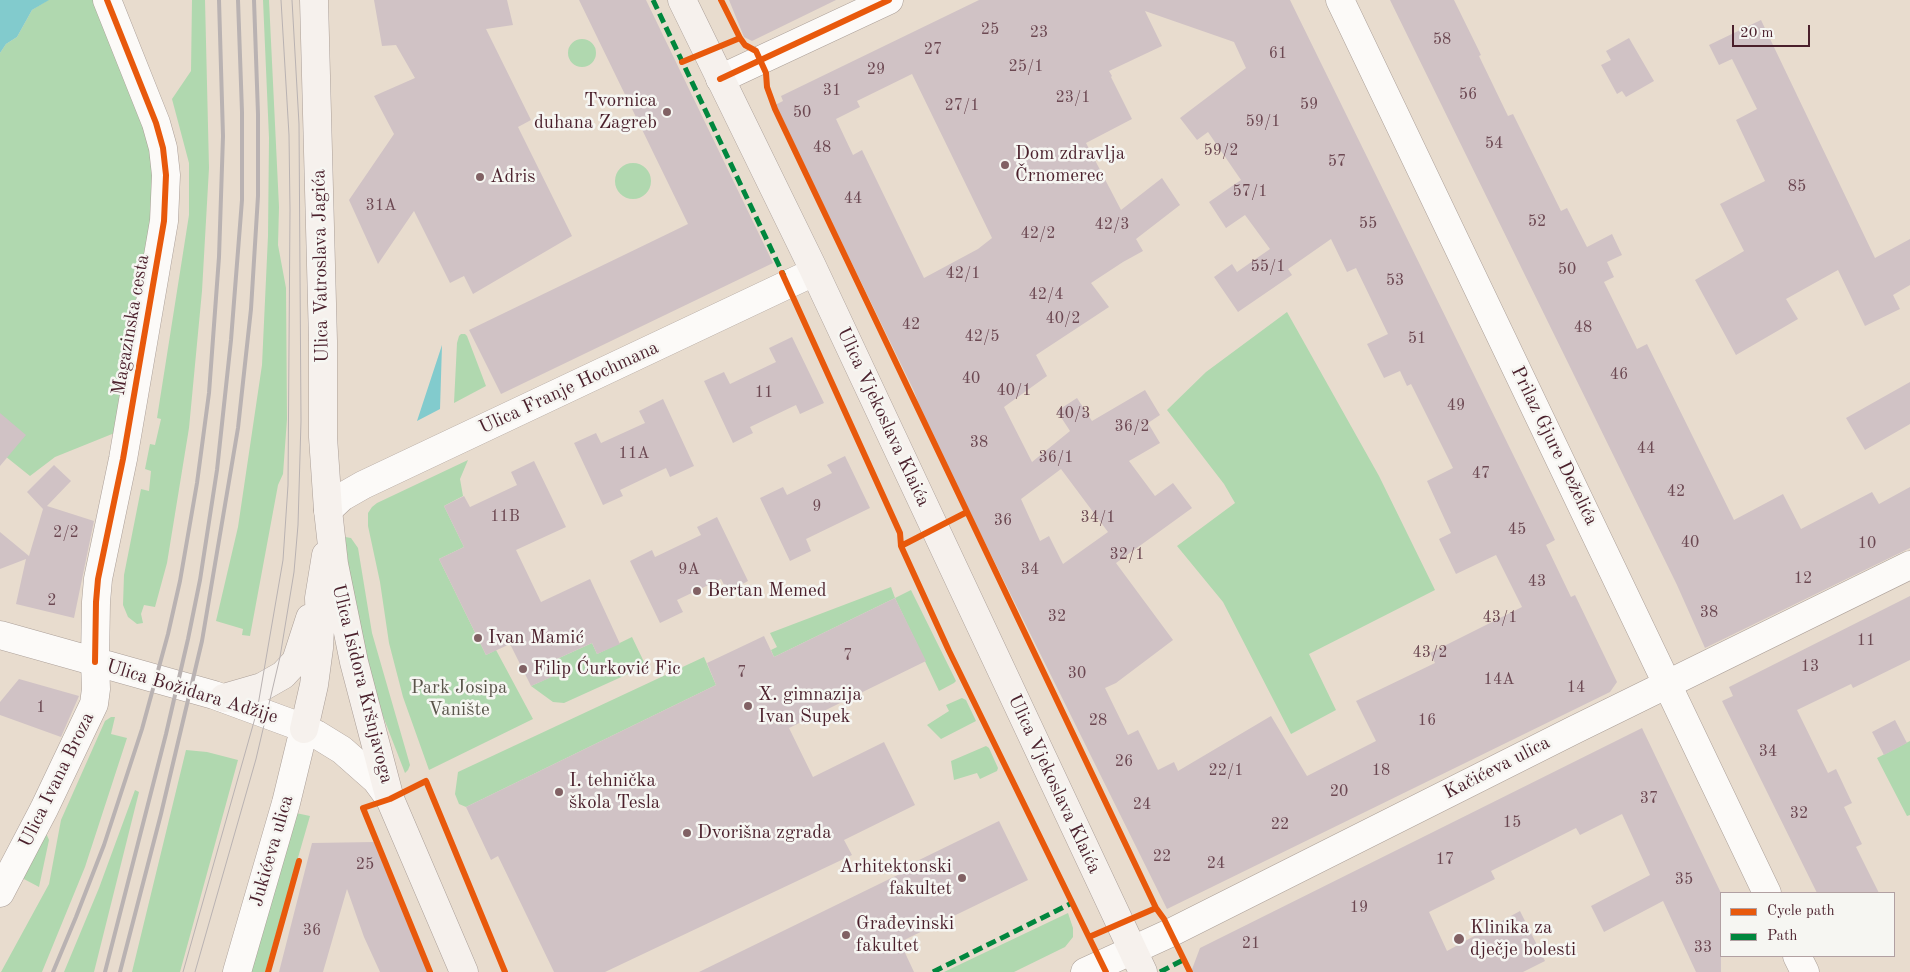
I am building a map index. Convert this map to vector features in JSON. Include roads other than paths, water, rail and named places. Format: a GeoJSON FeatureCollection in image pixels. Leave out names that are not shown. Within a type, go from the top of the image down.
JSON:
{"type":"FeatureCollection","features":[{"type":"Feature","properties":{"kind":"main road","name":"Ulica Vatroslava Jagića"},"geometry":{"type":"LineString","coordinates":[[314,0],[324,437],[328,520]]}},
{"type":"Feature","properties":{"kind":"main road","name":"Ulica Vjekoslava Klaića"},"geometry":{"type":"LineString","coordinates":[[682,0],[814,272],[1137,961]]}},
{"type":"Feature","properties":{"kind":"main road"},"geometry":{"type":"LineString","coordinates":[[304,729],[314,685],[319,648],[319,598],[328,520]]}},
{"type":"Feature","properties":{"kind":"main road","name":"Ulica Isidora Kršnjavoga"},"geometry":{"type":"LineString","coordinates":[[328,520],[343,614],[390,799],[464,972]]}},
{"type":"Feature","properties":{"kind":"main road"},"geometry":{"type":"LineString","coordinates":[[224,698],[262,687],[274,681],[290,668],[299,653],[308,623],[319,598]]}},
{"type":"Feature","properties":{"kind":"street","name":"Magazinska cesta"},"geometry":{"type":"LineString","coordinates":[[95,662],[98,579],[123,459],[164,221],[166,175],[163,148],[156,123],[107,0]]}},
{"type":"Feature","properties":{"kind":"street"},"geometry":{"type":"LineString","coordinates":[[720,79],[889,0]]}},
{"type":"Feature","properties":{"kind":"street","name":"Prilaz Gjure Deželića"},"geometry":{"type":"LineString","coordinates":[[1340,0],[1767,892]]}},
{"type":"Feature","properties":{"kind":"street","name":"Ulica Franje Hochmana"},"geometry":{"type":"LineString","coordinates":[[328,520],[342,497],[363,485],[814,272]]}},
{"type":"Feature","properties":{"kind":"street","name":"Kačićeva ulica"},"geometry":{"type":"LineString","coordinates":[[1085,972],[1137,961],[1170,933],[1556,738],[1910,565]]}},
{"type":"Feature","properties":{"kind":"street","name":"Ulica Božidara Adžije"},"geometry":{"type":"LineString","coordinates":[[0,635],[224,698],[304,729],[330,742],[354,759],[376,780],[390,799]]}},
{"type":"Feature","properties":{"kind":"street","name":"Ulica Ivana Broza"},"geometry":{"type":"LineString","coordinates":[[0,893],[44,809],[94,704],[96,689],[95,662]]}},
{"type":"Feature","properties":{"kind":"street","name":"Jukićeva ulica"},"geometry":{"type":"LineString","coordinates":[[237,972],[286,803],[304,729]]}},
{"type":"Feature","properties":{"kind":"street"},"geometry":{"type":"LineString","coordinates":[[1798,957],[1805,972]]}},
{"type":"Feature","properties":{"kind":"water"},"geometry":{"type":"Polygon","coordinates":[[[0,0],[49,0],[32,10],[17,37],[6,44],[0,53],[0,0]]]}},
{"type":"Feature","properties":{"kind":"water"},"geometry":{"type":"Polygon","coordinates":[[[442,345],[440,409],[417,421],[442,345]]]}},
{"type":"Feature","properties":{"kind":"tram line"},"geometry":{"type":"LineString","coordinates":[[183,972],[257,711],[283,560],[288,485],[290,210],[289,135],[281,0]]}},
{"type":"Feature","properties":{"kind":"tram line"},"geometry":{"type":"LineString","coordinates":[[195,972],[256,759],[280,657],[294,572],[298,525],[301,421],[299,124],[292,0]]}},
{"type":"Feature","properties":{"kind":"railway"},"geometry":{"type":"LineString","coordinates":[[53,972],[104,845],[142,729],[168,634],[180,581],[197,483],[209,393],[219,257],[223,136],[219,0]]}},
{"type":"Feature","properties":{"kind":"railway"},"geometry":{"type":"LineString","coordinates":[[105,972],[166,734],[188,639],[200,580],[217,470],[231,340],[242,200],[242,112],[238,0]]}},
{"type":"Feature","properties":{"kind":"railway"},"geometry":{"type":"LineString","coordinates":[[120,972],[161,814],[202,641],[238,428],[251,309],[258,196],[258,114],[254,0]]}},
{"type":"Feature","properties":{"kind":"place","name":"Tvornica duhana Zagreb"},"geometry":{"type":"Point","coordinates":[667,112]}},
{"type":"Feature","properties":{"kind":"place","name":"Dom zdravlja Črnomerec"},"geometry":{"type":"Point","coordinates":[1005,165]}},
{"type":"Feature","properties":{"kind":"place","name":"Adris"},"geometry":{"type":"Point","coordinates":[480,177]}},
{"type":"Feature","properties":{"kind":"place","name":"Bertan Memed"},"geometry":{"type":"Point","coordinates":[697,591]}},
{"type":"Feature","properties":{"kind":"place","name":"Ivan Mamić"},"geometry":{"type":"Point","coordinates":[478,638]}},
{"type":"Feature","properties":{"kind":"place","name":"Filip Ćurković Fic"},"geometry":{"type":"Point","coordinates":[523,669]}},
{"type":"Feature","properties":{"kind":"place","name":"X. gimnazija Ivan Supek"},"geometry":{"type":"Point","coordinates":[748,706]}},
{"type":"Feature","properties":{"kind":"place","name":"I. tehnička škola Tesla"},"geometry":{"type":"Point","coordinates":[559,792]}},
{"type":"Feature","properties":{"kind":"place","name":"Dvorišna zgrada"},"geometry":{"type":"Point","coordinates":[687,833]}},
{"type":"Feature","properties":{"kind":"place","name":"Arhitektonski fakultet"},"geometry":{"type":"Point","coordinates":[962,878]}},
{"type":"Feature","properties":{"kind":"place","name":"Građevinski fakultet"},"geometry":{"type":"Point","coordinates":[846,935]}},
{"type":"Feature","properties":{"kind":"place","name":"Klinika za dječje bolesti"},"geometry":{"type":"Point","coordinates":[1459,939]}},
{"type":"Feature","properties":{"kind":"park label","name":"Park Josipa Vanište"},"geometry":{"type":"Point","coordinates":[459,699]}}]}
